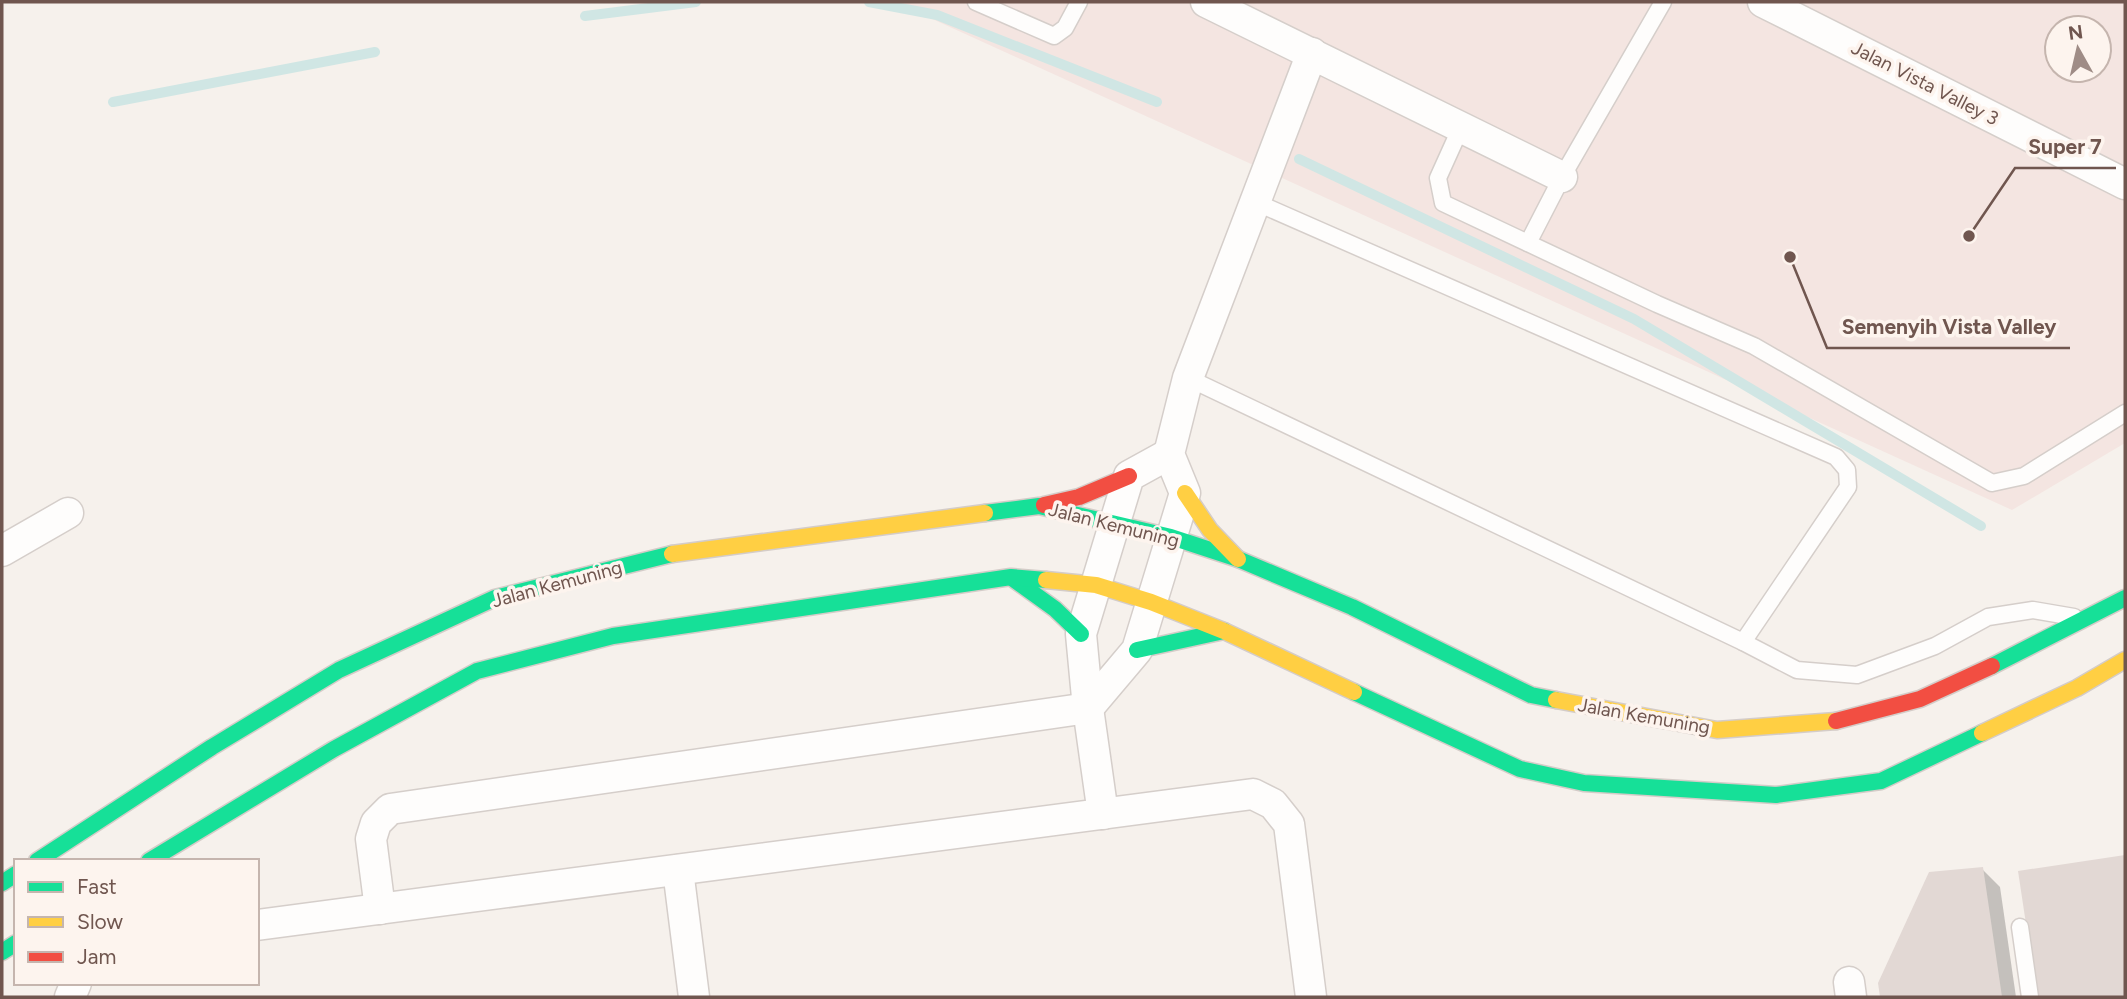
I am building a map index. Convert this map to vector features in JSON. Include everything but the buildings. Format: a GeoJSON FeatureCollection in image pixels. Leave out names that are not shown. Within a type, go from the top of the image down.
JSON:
{"type":"FeatureCollection","features":[{"type":"Feature","properties":{"kind":"street"},"geometry":{"type":"LineString","coordinates":[[1206,2],[1562,177]]}},
{"type":"Feature","properties":{"kind":"street","name":"Jalan Vista Valley 3"},"geometry":{"type":"LineString","coordinates":[[1763,2],[1797,9],[2125,184]]}},
{"type":"Feature","properties":{"kind":"street"},"geometry":{"type":"LineString","coordinates":[[1238,559],[1210,530],[1185,493],[1169,454],[1188,378],[1312,53]]}},
{"type":"Feature","properties":{"kind":"street"},"geometry":{"type":"LineString","coordinates":[[1039,506],[1079,497],[1129,477],[1169,454]]}},
{"type":"Feature","properties":{"kind":"street"},"geometry":{"type":"LineString","coordinates":[[1103,814],[1081,634],[1129,477]]}},
{"type":"Feature","properties":{"kind":"street"},"geometry":{"type":"LineString","coordinates":[[380,909],[371,839],[376,823],[390,809],[1088,708],[1137,650],[1185,493]]}},
{"type":"Feature","properties":{"kind":"street","name":"Jalan Kemuning"},"geometry":{"type":"LineString","coordinates":[[40,859],[212,747],[339,670],[495,598],[679,552],[1039,506],[1171,537],[1238,559],[1352,607],[1531,695],[1717,730],[1832,722],[1920,699],[2015,655],[2125,598]]}},
{"type":"Feature","properties":{"kind":"street"},"geometry":{"type":"LineString","coordinates":[[2,551],[68,513]]}},
{"type":"Feature","properties":{"kind":"street"},"geometry":{"type":"LineString","coordinates":[[1011,577],[1055,609],[1081,634]]}},
{"type":"Feature","properties":{"kind":"street"},"geometry":{"type":"LineString","coordinates":[[152,859],[334,749],[477,671],[613,636],[1011,577],[1096,585],[1152,602],[1224,631],[1520,769],[1584,783],[1776,795],[1881,781],[2077,688],[2125,660]]}},
{"type":"Feature","properties":{"kind":"street"},"geometry":{"type":"LineString","coordinates":[[1137,650],[1224,631]]}},
{"type":"Feature","properties":{"kind":"street"},"geometry":{"type":"LineString","coordinates":[[259,925],[1253,794],[1273,804],[1289,824],[1311,997]]}},
{"type":"Feature","properties":{"kind":"street"},"geometry":{"type":"LineString","coordinates":[[678,870],[694,997]]}},
{"type":"Feature","properties":{"kind":"lane"},"geometry":{"type":"LineString","coordinates":[[976,2],[1054,36],[1065,28],[1079,2]]}},
{"type":"Feature","properties":{"kind":"lane"},"geometry":{"type":"LineString","coordinates":[[1528,243],[1562,177],[1663,2]]}},
{"type":"Feature","properties":{"kind":"lane"},"geometry":{"type":"LineString","coordinates":[[1461,127],[1438,178],[1443,203],[1657,304],[1754,346],[1992,483],[2024,476],[2125,413]]}},
{"type":"Feature","properties":{"kind":"lane"},"geometry":{"type":"LineString","coordinates":[[1255,202],[1836,457],[1847,470],[1848,487],[1743,642]]}},
{"type":"Feature","properties":{"kind":"lane"},"geometry":{"type":"LineString","coordinates":[[1188,378],[1797,670],[1857,675],[1935,646],[1988,617],[2033,610],[2086,619]]}},
{"type":"Feature","properties":{"kind":"lane"},"geometry":{"type":"LineString","coordinates":[[2020,927],[2029,997]]}},
{"type":"Feature","properties":{"kind":"shaded area"},"geometry":{"type":"Polygon","coordinates":[[[895,2],[2125,2],[2125,443],[2012,510],[895,2]]]}},
{"type":"Feature","properties":{"kind":"waterway"},"geometry":{"type":"LineString","coordinates":[[585,16],[696,2]]}},
{"type":"Feature","properties":{"kind":"waterway"},"geometry":{"type":"LineString","coordinates":[[869,2],[937,15],[1157,102]]}},
{"type":"Feature","properties":{"kind":"waterway"},"geometry":{"type":"LineString","coordinates":[[113,102],[375,52]]}},
{"type":"Feature","properties":{"kind":"waterway"},"geometry":{"type":"LineString","coordinates":[[1299,159],[1634,319],[1981,526]]}},
{"type":"Feature","properties":{"kind":"traffic: fast"},"geometry":{"type":"LineString","coordinates":[[985,513],[1039,506],[1171,537],[1238,559],[1352,607],[1531,695],[1556,700]]}},
{"type":"Feature","properties":{"kind":"traffic: fast"},"geometry":{"type":"LineString","coordinates":[[40,859],[212,747],[339,670],[495,598],[672,554]]}},
{"type":"Feature","properties":{"kind":"traffic: fast"},"geometry":{"type":"LineString","coordinates":[[152,859],[334,749],[477,671],[613,636],[1011,577],[1046,580]]}},
{"type":"Feature","properties":{"kind":"traffic: fast"},"geometry":{"type":"LineString","coordinates":[[1012,578],[1055,609],[1081,634]]}},
{"type":"Feature","properties":{"kind":"traffic: fast"},"geometry":{"type":"LineString","coordinates":[[1992,666],[2125,598]]}},
{"type":"Feature","properties":{"kind":"traffic: fast"},"geometry":{"type":"LineString","coordinates":[[1137,650],[1224,631]]}},
{"type":"Feature","properties":{"kind":"traffic: fast"},"geometry":{"type":"LineString","coordinates":[[1354,692],[1520,769],[1584,783],[1776,795],[1881,781],[1982,733]]}},
{"type":"Feature","properties":{"kind":"traffic: fast"},"geometry":{"type":"LineString","coordinates":[[2,883],[14,875]]}},
{"type":"Feature","properties":{"kind":"traffic: fast"},"geometry":{"type":"LineString","coordinates":[[2,952],[14,944]]}},
{"type":"Feature","properties":{"kind":"traffic: slow"},"geometry":{"type":"LineString","coordinates":[[1185,493],[1210,530],[1238,559]]}},
{"type":"Feature","properties":{"kind":"traffic: slow"},"geometry":{"type":"LineString","coordinates":[[672,554],[985,513]]}},
{"type":"Feature","properties":{"kind":"traffic: slow"},"geometry":{"type":"LineString","coordinates":[[1046,580],[1096,585],[1151,602],[1224,631],[1354,692]]}},
{"type":"Feature","properties":{"kind":"traffic: slow"},"geometry":{"type":"LineString","coordinates":[[1982,733],[2077,688],[2125,660]]}},
{"type":"Feature","properties":{"kind":"traffic: slow"},"geometry":{"type":"LineString","coordinates":[[1556,700],[1717,730],[1836,721]]}},
{"type":"Feature","properties":{"kind":"traffic: jam"},"geometry":{"type":"LineString","coordinates":[[1044,505],[1079,497],[1129,476]]}},
{"type":"Feature","properties":{"kind":"traffic: jam"},"geometry":{"type":"LineString","coordinates":[[1836,721],[1920,699],[1992,666]]}},
{"type":"Feature","properties":{"kind":"place","name":"Super 7"},"geometry":{"type":"Point","coordinates":[1969,236]}},
{"type":"Feature","properties":{"kind":"place","name":"Semenyih Vista Valley"},"geometry":{"type":"Point","coordinates":[1790,257]}}]}
